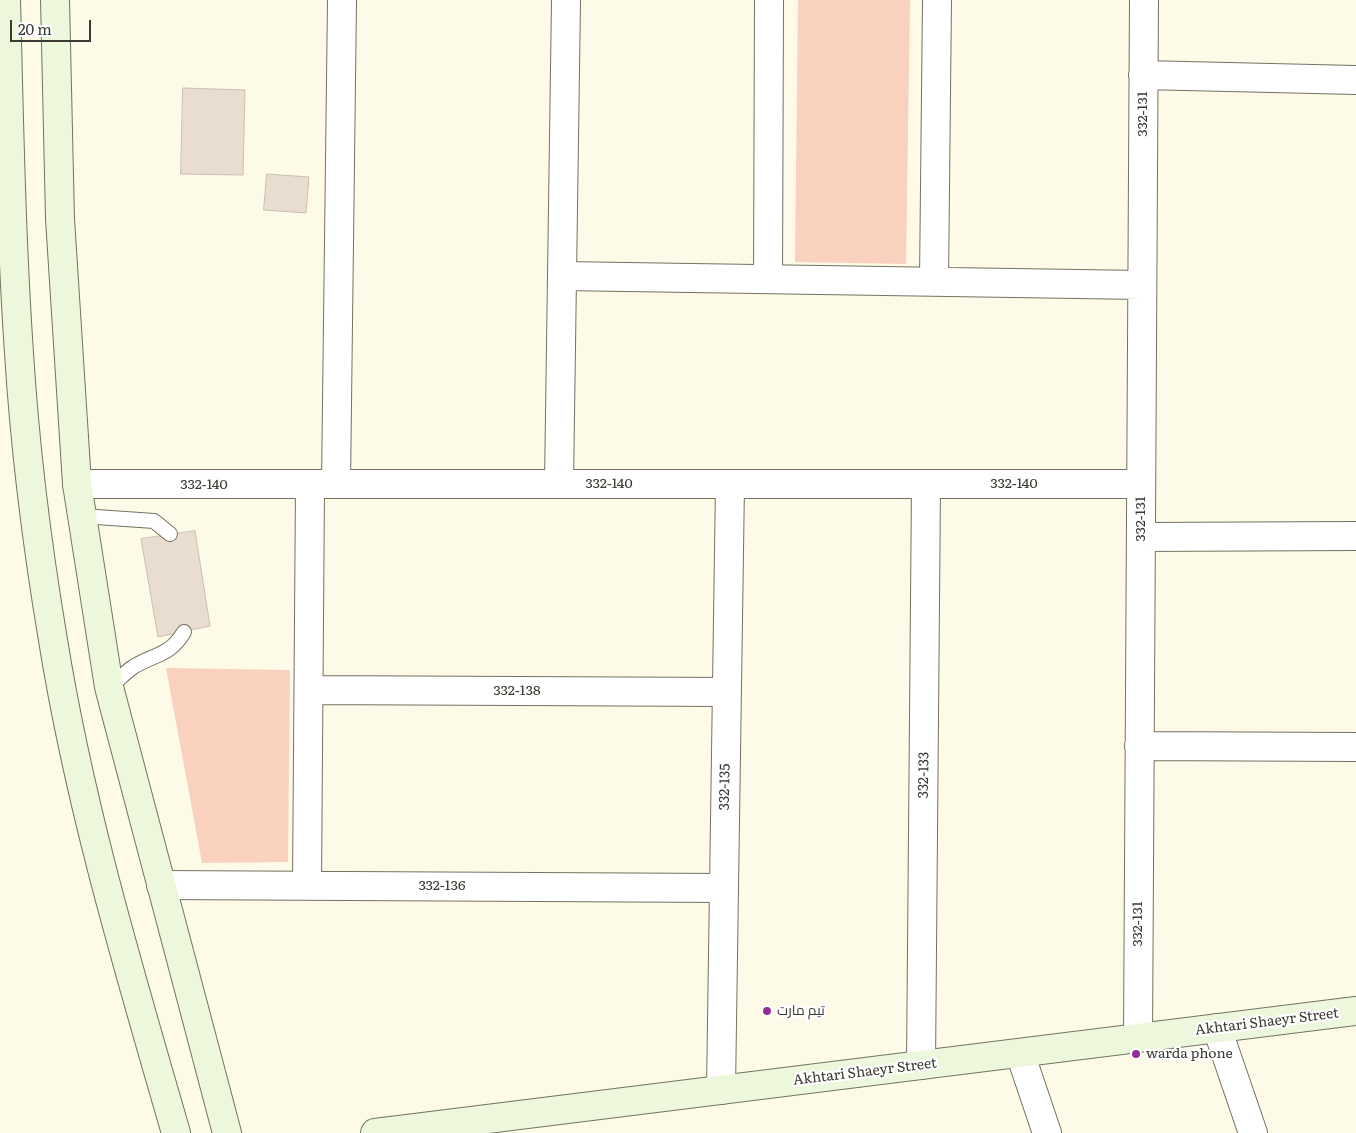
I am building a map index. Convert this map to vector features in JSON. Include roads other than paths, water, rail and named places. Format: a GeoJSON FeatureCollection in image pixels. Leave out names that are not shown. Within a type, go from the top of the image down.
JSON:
{"type":"FeatureCollection","features":[{"type":"Feature","properties":{"kind":"main road"},"geometry":{"type":"LineString","coordinates":[[6,0],[5,154],[27,452],[39,552],[69,731],[89,820],[111,908],[176,1133]]}},
{"type":"Feature","properties":{"kind":"main road"},"geometry":{"type":"LineString","coordinates":[[55,0],[60,219],[77,484],[109,687],[226,1133]]}},
{"type":"Feature","properties":{"kind":"main road","name":"Akhtari Shaeyr Street"},"geometry":{"type":"LineString","coordinates":[[375,1133],[478,1127],[721,1090],[1356,1011]]}},
{"type":"Feature","properties":{"kind":"street"},"geometry":{"type":"LineString","coordinates":[[307,886],[308,690],[323,484],[342,0]]}},
{"type":"Feature","properties":{"kind":"street"},"geometry":{"type":"LineString","coordinates":[[559,484],[566,0]]}},
{"type":"Feature","properties":{"kind":"street"},"geometry":{"type":"LineString","coordinates":[[768,279],[769,0]]}},
{"type":"Feature","properties":{"kind":"street"},"geometry":{"type":"LineString","coordinates":[[934,282],[937,0]]}},
{"type":"Feature","properties":{"kind":"street","name":"332-131"},"geometry":{"type":"LineString","coordinates":[[1138,1038],[1144,0]]}},
{"type":"Feature","properties":{"kind":"street"},"geometry":{"type":"LineString","coordinates":[[1143,75],[1356,80]]}},
{"type":"Feature","properties":{"kind":"street"},"geometry":{"type":"LineString","coordinates":[[562,276],[1142,285]]}},
{"type":"Feature","properties":{"kind":"street","name":"332-140"},"geometry":{"type":"LineString","coordinates":[[77,484],[1141,484]]}},
{"type":"Feature","properties":{"kind":"street","name":"332-135"},"geometry":{"type":"LineString","coordinates":[[721,1090],[730,484]]}},
{"type":"Feature","properties":{"kind":"street","name":"332-133"},"geometry":{"type":"LineString","coordinates":[[921,1065],[926,484]]}},
{"type":"Feature","properties":{"kind":"street"},"geometry":{"type":"LineString","coordinates":[[1141,537],[1356,536]]}},
{"type":"Feature","properties":{"kind":"street","name":"332-138"},"geometry":{"type":"LineString","coordinates":[[308,690],[726,692]]}},
{"type":"Feature","properties":{"kind":"street"},"geometry":{"type":"LineString","coordinates":[[1139,746],[1356,747]]}},
{"type":"Feature","properties":{"kind":"street","name":"332-136"},"geometry":{"type":"LineString","coordinates":[[161,885],[724,888]]}},
{"type":"Feature","properties":{"kind":"street"},"geometry":{"type":"LineString","coordinates":[[1217,1028],[1253,1133]]}},
{"type":"Feature","properties":{"kind":"street"},"geometry":{"type":"LineString","coordinates":[[1020,1053],[1047,1133]]}},
{"type":"Feature","properties":{"kind":"lane"},"geometry":{"type":"LineString","coordinates":[[82,516],[154,521],[170,534]]}},
{"type":"Feature","properties":{"kind":"lane"},"geometry":{"type":"LineString","coordinates":[[109,687],[134,667],[162,655],[179,640],[184,632]]}},
{"type":"Feature","properties":{"kind":"place","name":"تيم مارت"},"geometry":{"type":"Point","coordinates":[767,1011]}},
{"type":"Feature","properties":{"kind":"place","name":"warda phone"},"geometry":{"type":"Point","coordinates":[1136,1054]}}]}
